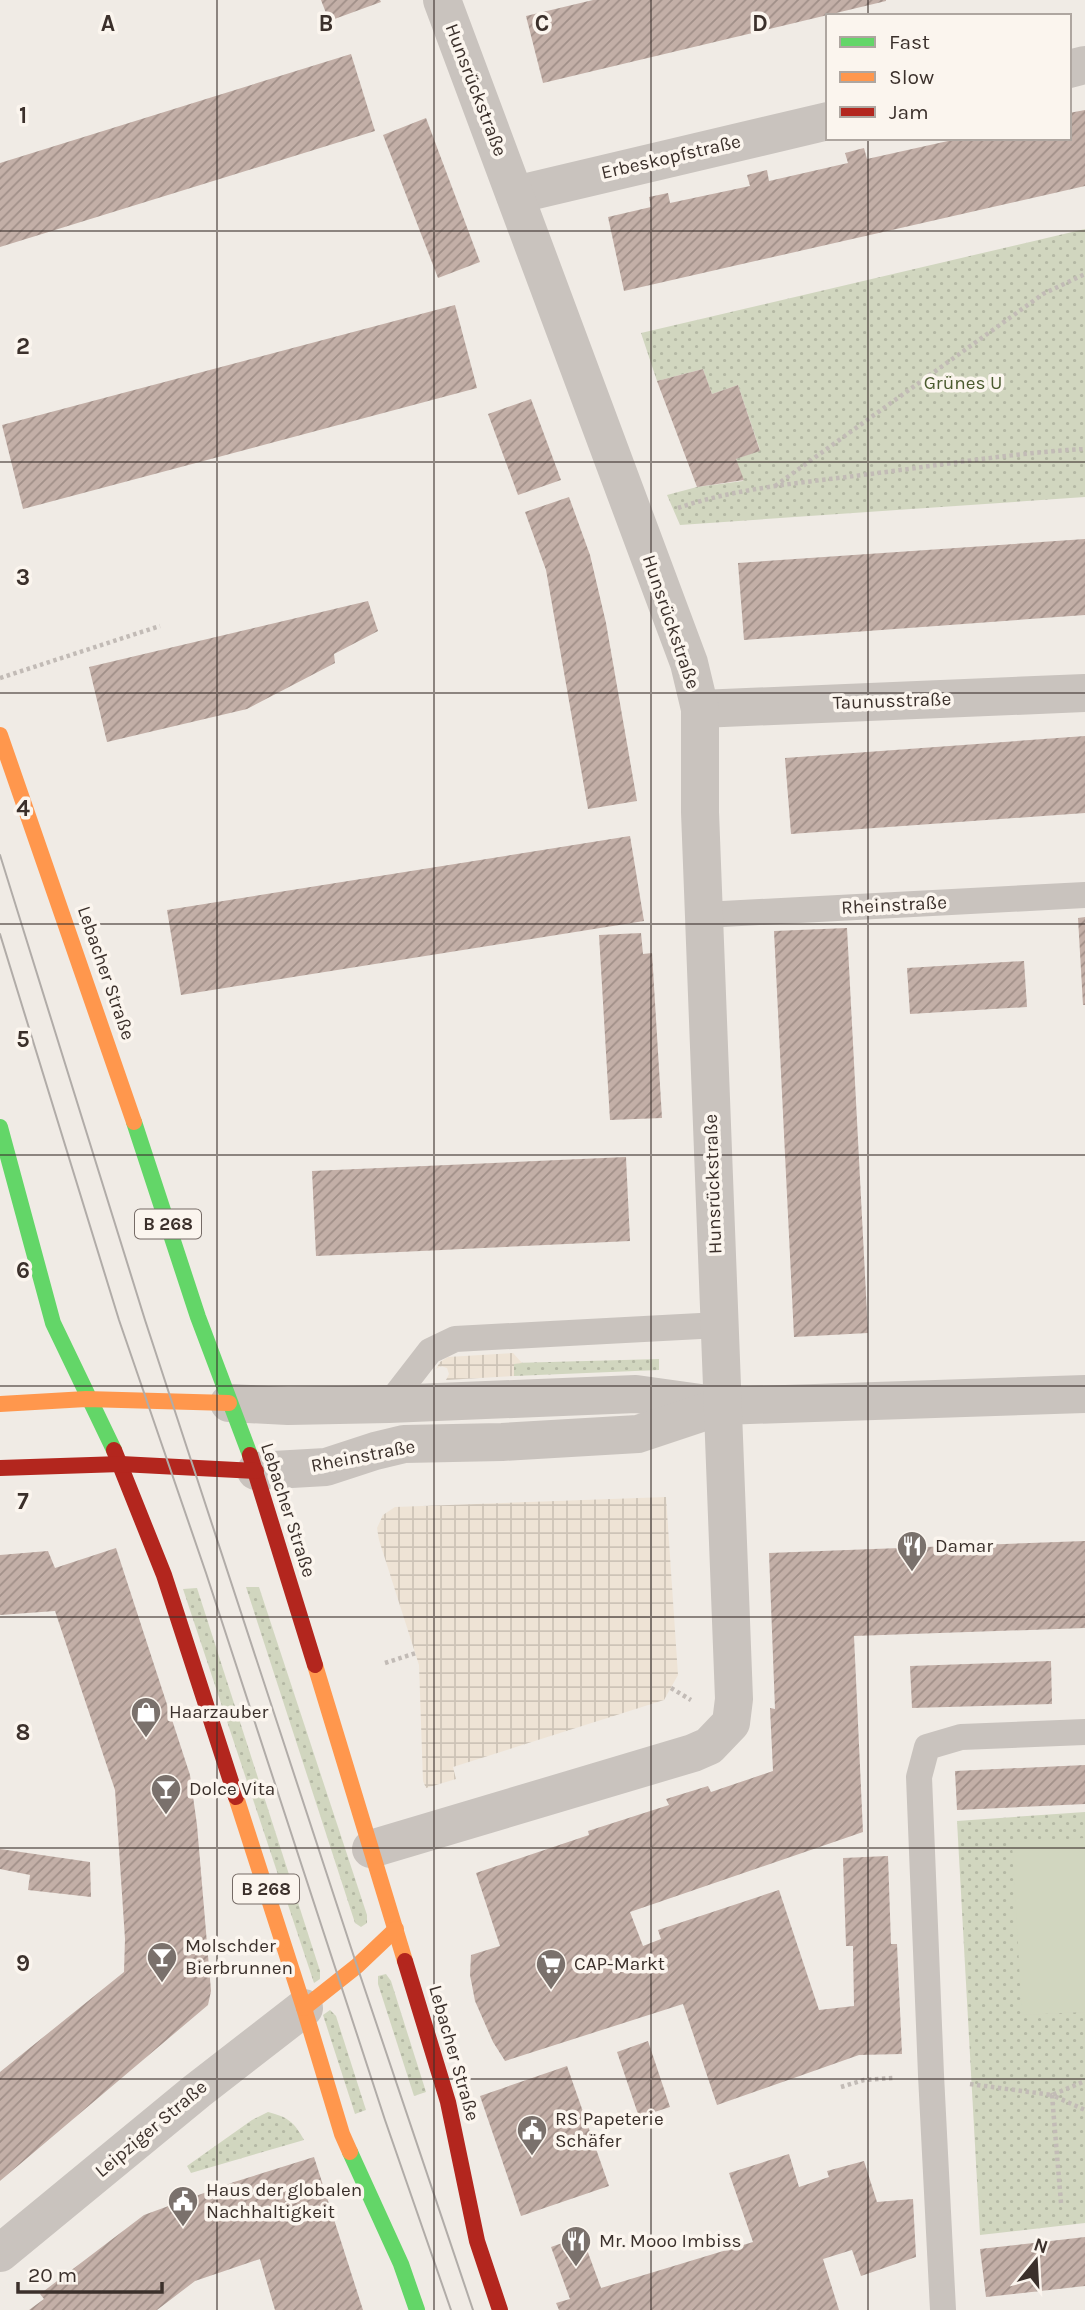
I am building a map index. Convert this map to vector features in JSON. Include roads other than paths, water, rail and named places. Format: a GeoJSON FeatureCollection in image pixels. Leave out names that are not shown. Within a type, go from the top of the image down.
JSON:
{"type":"FeatureCollection","features":[{"type":"Feature","properties":{"kind":"main road","name":"Lebacher Straße"},"geometry":{"type":"LineString","coordinates":[[0,735],[151,1171],[198,1317],[256,1471],[448,2102],[477,2241],[500,2310]]}},
{"type":"Feature","properties":{"kind":"main road","name":"B 268"},"geometry":{"type":"LineString","coordinates":[[0,1127],[53,1323],[121,1465],[164,1575],[342,2134],[401,2263],[417,2310]]}},
{"type":"Feature","properties":{"kind":"main road","name":"Rheinstraße"},"geometry":{"type":"LineString","coordinates":[[0,1404],[91,1399],[229,1404]]}},
{"type":"Feature","properties":{"kind":"main road","name":"Rheinstraße"},"geometry":{"type":"LineString","coordinates":[[0,1468],[121,1465],[256,1471]]}},
{"type":"Feature","properties":{"kind":"main road"},"geometry":{"type":"LineString","coordinates":[[304,2008],[357,1966],[396,1929]]}},
{"type":"Feature","properties":{"kind":"street","name":"Hunsrückstraße"},"geometry":{"type":"LineString","coordinates":[[442,0],[689,663],[700,709],[700,812],[722,1406]]}},
{"type":"Feature","properties":{"kind":"street","name":"Erbeskopfstraße"},"geometry":{"type":"LineString","coordinates":[[515,195],[826,121]]}},
{"type":"Feature","properties":{"kind":"street","name":"Taunusstraße"},"geometry":{"type":"LineString","coordinates":[[700,709],[1085,693]]}},
{"type":"Feature","properties":{"kind":"street","name":"Rheinstraße"},"geometry":{"type":"LineString","coordinates":[[229,1404],[389,1404],[636,1394],[722,1406],[1085,1394]]}},
{"type":"Feature","properties":{"kind":"street","name":"Rheinstraße"},"geometry":{"type":"LineString","coordinates":[[256,1471],[326,1467],[404,1444],[502,1442],[638,1434],[722,1406]]}},
{"type":"Feature","properties":{"kind":"street"},"geometry":{"type":"LineString","coordinates":[[371,1849],[694,1753],[709,1746],[731,1723],[734,1699],[722,1406]]}},
{"type":"Feature","properties":{"kind":"street","name":"Leipziger Straße"},"geometry":{"type":"LineString","coordinates":[[0,2253],[197,2091],[304,2008]]}},
{"type":"Feature","properties":{"kind":"lane","name":"Rheinstraße"},"geometry":{"type":"LineString","coordinates":[[704,915],[1085,895]]}},
{"type":"Feature","properties":{"kind":"lane"},"geometry":{"type":"LineString","coordinates":[[389,1404],[430,1351],[455,1339],[719,1325]]}},
{"type":"Feature","properties":{"kind":"lane"},"geometry":{"type":"LineString","coordinates":[[943,2310],[919,1777],[928,1747],[961,1737],[1085,1732]]}},
{"type":"Feature","properties":{"kind":"tram line"},"geometry":{"type":"LineString","coordinates":[[0,855],[145,1320],[473,2310]]}},
{"type":"Feature","properties":{"kind":"tram line"},"geometry":{"type":"LineString","coordinates":[[0,934],[119,1320],[206,1573],[385,2120],[451,2310]]}},
{"type":"Feature","properties":{"kind":"place","name":"Damar"},"geometry":{"type":"Point","coordinates":[912,1573]}},
{"type":"Feature","properties":{"kind":"place","name":"Haarzauber"},"geometry":{"type":"Point","coordinates":[146,1739]}},
{"type":"Feature","properties":{"kind":"place","name":"Dolce Vita"},"geometry":{"type":"Point","coordinates":[166,1816]}},
{"type":"Feature","properties":{"kind":"place","name":"Molschder Bierbrunnen"},"geometry":{"type":"Point","coordinates":[162,1984]}},
{"type":"Feature","properties":{"kind":"place","name":"CAP-Markt"},"geometry":{"type":"Point","coordinates":[551,1991]}},
{"type":"Feature","properties":{"kind":"place","name":"RS Papeterie Schäfer"},"geometry":{"type":"Point","coordinates":[532,2157]}},
{"type":"Feature","properties":{"kind":"place","name":"Haus der globalen Nachhaltigkeit"},"geometry":{"type":"Point","coordinates":[183,2228]}},
{"type":"Feature","properties":{"kind":"place","name":"Mr. Mooo Imbiss"},"geometry":{"type":"Point","coordinates":[576,2268]}},
{"type":"Feature","properties":{"kind":"park label","name":"Grünes U"},"geometry":{"type":"Point","coordinates":[963,383]}}]}
